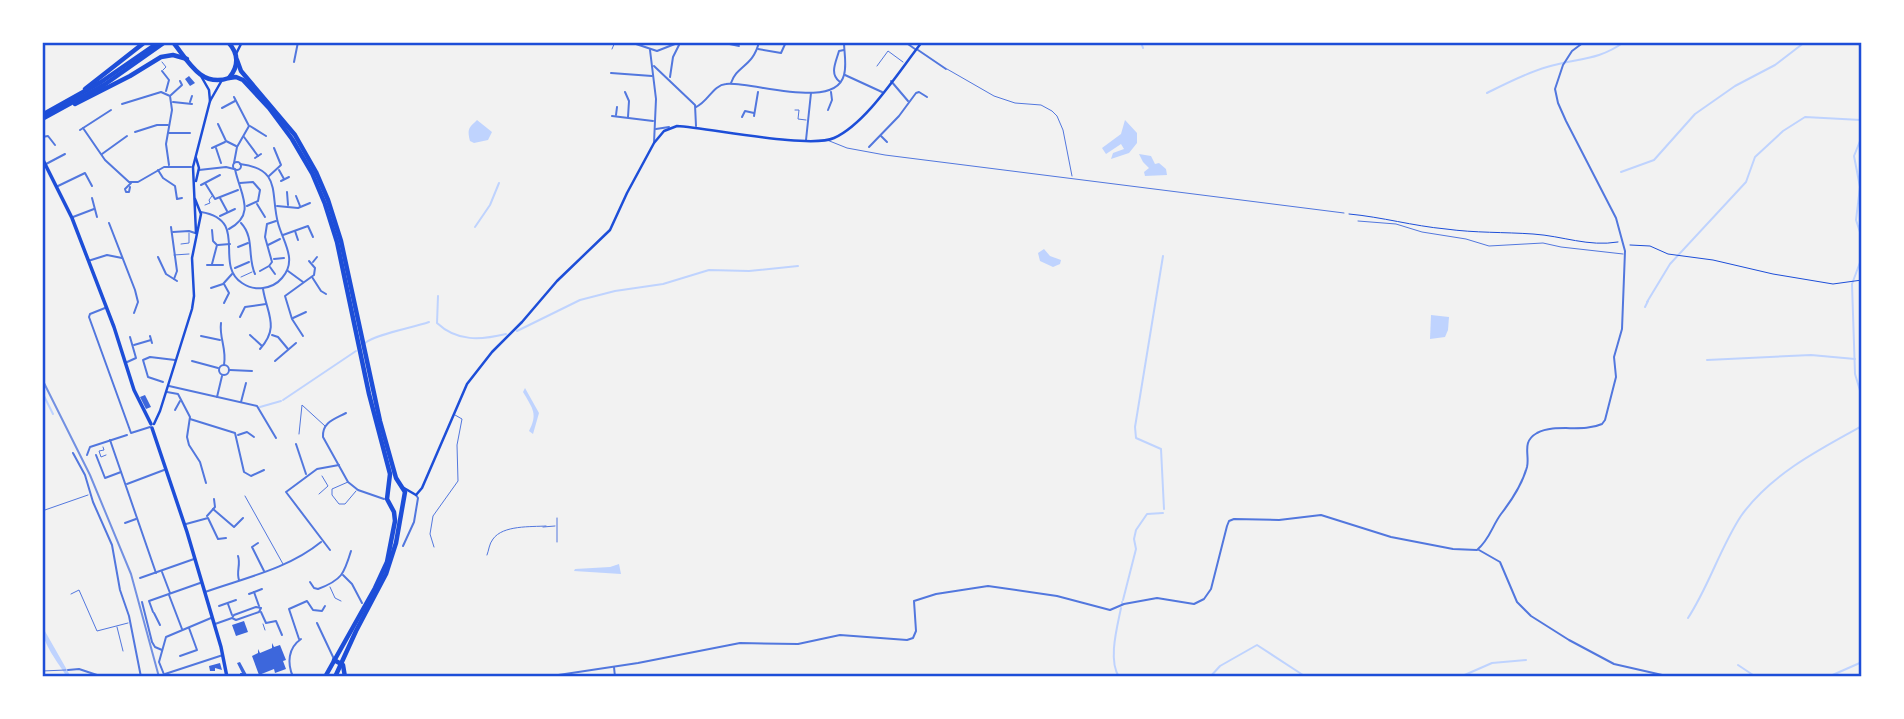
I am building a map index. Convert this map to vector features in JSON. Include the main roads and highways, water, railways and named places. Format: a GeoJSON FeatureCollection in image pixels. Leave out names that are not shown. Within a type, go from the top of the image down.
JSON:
{"type":"FeatureCollection","features":[{"type":"Feature","properties":{"kind":"highway"},"geometry":{"type":"LineString","coordinates":[[67,102],[145,42]]}},
{"type":"Feature","properties":{"kind":"highway"},"geometry":{"type":"LineString","coordinates":[[42,117],[102,82],[159,42]]}},
{"type":"Feature","properties":{"kind":"highway"},"geometry":{"type":"LineString","coordinates":[[58,111],[104,85],[165,42]]}},
{"type":"Feature","properties":{"kind":"highway"},"geometry":{"type":"LineString","coordinates":[[173,42],[201,76],[212,81],[236,77],[243,80],[277,118],[305,160],[325,204],[337,242],[369,394],[389,467],[388,489],[395,521],[383,572],[325,677]]}},
{"type":"Feature","properties":{"kind":"highway"},"geometry":{"type":"LineString","coordinates":[[228,42],[236,54],[241,71],[300,143],[328,200],[341,241],[374,397],[395,474],[406,499],[402,505],[390,564],[335,677]]}},
{"type":"Feature","properties":{"kind":"highway"},"geometry":{"type":"LineString","coordinates":[[42,117],[85,100],[161,57],[173,55],[187,60]]}},
{"type":"Feature","properties":{"kind":"highway"},"geometry":{"type":"LineString","coordinates":[[229,78],[237,60]]}},
{"type":"Feature","properties":{"kind":"highway"},"geometry":{"type":"LineString","coordinates":[[388,489],[402,486]]}},
{"type":"Feature","properties":{"kind":"highway"},"geometry":{"type":"LineString","coordinates":[[390,503],[402,505]]}},
{"type":"Feature","properties":{"kind":"highway"},"geometry":{"type":"LineString","coordinates":[[334,660],[343,665]]}},
{"type":"Feature","properties":{"kind":"highway"},"geometry":{"type":"LineString","coordinates":[[343,665],[345,677]]}},
{"type":"Feature","properties":{"kind":"main road"},"geometry":{"type":"LineString","coordinates":[[236,54],[242,42]]}},
{"type":"Feature","properties":{"kind":"main road"},"geometry":{"type":"LineString","coordinates":[[406,499],[415,494],[426,480],[467,384],[556,281],[610,230],[626,193],[654,143],[669,127],[696,127],[806,141],[827,140],[850,127],[922,42]]}},
{"type":"Feature","properties":{"kind":"main road"},"geometry":{"type":"LineString","coordinates":[[201,76],[209,90],[210,101]]}},
{"type":"Feature","properties":{"kind":"main road"},"geometry":{"type":"LineString","coordinates":[[152,426],[166,392],[194,302],[191,264],[199,214],[195,199],[196,158],[210,101],[222,80]]}},
{"type":"Feature","properties":{"kind":"main road"},"geometry":{"type":"LineString","coordinates":[[42,158],[72,218],[138,400],[152,426],[185,524],[227,677]]}},
{"type":"Feature","properties":{"kind":"main road"},"geometry":{"type":"LineString","coordinates":[[402,486],[415,494]]}},
{"type":"Feature","properties":{"kind":"water"},"geometry":{"type":"Polygon","coordinates":[[[477,120],[492,132],[488,140],[474,143],[470,141],[469,131],[477,120]]]}},
{"type":"Feature","properties":{"kind":"water"},"geometry":{"type":"Polygon","coordinates":[[[1125,120],[1137,133],[1137,143],[1129,153],[1111,159],[1113,153],[1124,149],[1121,144],[1106,154],[1102,148],[1121,134],[1125,120]]]}},
{"type":"Feature","properties":{"kind":"water"},"geometry":{"type":"Polygon","coordinates":[[[1139,154],[1151,156],[1155,164],[1159,163],[1166,169],[1167,175],[1145,176],[1144,172],[1149,168],[1139,154]]]}},
{"type":"Feature","properties":{"kind":"water"},"geometry":{"type":"Polygon","coordinates":[[[1044,249],[1050,256],[1061,260],[1060,264],[1053,267],[1040,261],[1038,253],[1044,249]]]}},
{"type":"Feature","properties":{"kind":"water"},"geometry":{"type":"Polygon","coordinates":[[[1431,315],[1449,317],[1445,337],[1430,339],[1431,315]]]}},
{"type":"Feature","properties":{"kind":"water"},"geometry":{"type":"Polygon","coordinates":[[[525,388],[539,413],[533,434],[529,431],[533,412],[523,392],[525,388]]]}},
{"type":"Feature","properties":{"kind":"water"},"geometry":{"type":"Polygon","coordinates":[[[619,564],[621,574],[574,571],[575,569],[619,564]]]}},
{"type":"Feature","properties":{"kind":"water"},"geometry":{"type":"Polygon","coordinates":[[[42,626],[71,677],[67,677],[51,653],[42,626]]]}},
{"type":"Feature","properties":{"kind":"waterway"},"geometry":{"type":"LineString","coordinates":[[1141,42],[1143,48]]}},
{"type":"Feature","properties":{"kind":"waterway"},"geometry":{"type":"LineString","coordinates":[[1487,93],[1532,72],[1596,56],[1624,42]]}},
{"type":"Feature","properties":{"kind":"waterway"},"geometry":{"type":"LineString","coordinates":[[1621,172],[1654,160],[1695,114],[1735,86],[1775,65],[1805,42]]}},
{"type":"Feature","properties":{"kind":"waterway"},"geometry":{"type":"LineString","coordinates":[[1858,42],[1862,50]]}},
{"type":"Feature","properties":{"kind":"waterway"},"geometry":{"type":"LineString","coordinates":[[1647,302],[1670,264],[1746,182],[1755,157],[1783,131],[1805,117],[1861,120],[1862,108]]}},
{"type":"Feature","properties":{"kind":"waterway"},"geometry":{"type":"LineString","coordinates":[[1862,136],[1854,156],[1860,187],[1856,220],[1862,238]]}},
{"type":"Feature","properties":{"kind":"waterway"},"geometry":{"type":"LineString","coordinates":[[475,227],[490,205],[499,183]]}},
{"type":"Feature","properties":{"kind":"waterway"},"geometry":{"type":"LineString","coordinates":[[1163,256],[1135,427],[1136,438],[1161,449],[1164,509]]}},
{"type":"Feature","properties":{"kind":"waterway"},"geometry":{"type":"LineString","coordinates":[[1862,257],[1852,284],[1855,374],[1862,397]]}},
{"type":"Feature","properties":{"kind":"waterway"},"geometry":{"type":"LineString","coordinates":[[517,331],[580,300],[615,291],[663,284],[709,270],[749,271],[798,266]]}},
{"type":"Feature","properties":{"kind":"waterway"},"geometry":{"type":"LineString","coordinates":[[438,296],[437,323],[453,334],[470,338],[506,334]]}},
{"type":"Feature","properties":{"kind":"waterway"},"geometry":{"type":"LineString","coordinates":[[1645,307],[1648,301]]}},
{"type":"Feature","properties":{"kind":"waterway"},"geometry":{"type":"LineString","coordinates":[[365,343],[429,322]]}},
{"type":"Feature","properties":{"kind":"waterway"},"geometry":{"type":"LineString","coordinates":[[283,400],[356,351]]}},
{"type":"Feature","properties":{"kind":"waterway"},"geometry":{"type":"LineString","coordinates":[[1707,360],[1811,355],[1855,359]]}},
{"type":"Feature","properties":{"kind":"waterway"},"geometry":{"type":"LineString","coordinates":[[42,392],[53,414]]}},
{"type":"Feature","properties":{"kind":"waterway"},"geometry":{"type":"LineString","coordinates":[[260,407],[281,401]]}},
{"type":"Feature","properties":{"kind":"waterway"},"geometry":{"type":"LineString","coordinates":[[1688,618],[1734,528],[1753,501],[1780,476],[1862,426]]}},
{"type":"Feature","properties":{"kind":"waterway"},"geometry":{"type":"LineString","coordinates":[[1123,600],[1136,549],[1136,530],[1147,514],[1163,513]]}},
{"type":"Feature","properties":{"kind":"waterway"},"geometry":{"type":"LineString","coordinates":[[1119,677],[1114,653],[1121,608]]}},
{"type":"Feature","properties":{"kind":"waterway"},"geometry":{"type":"LineString","coordinates":[[1210,677],[1220,666],[1257,645],[1306,677]]}},
{"type":"Feature","properties":{"kind":"waterway"},"geometry":{"type":"LineString","coordinates":[[1460,677],[1492,663],[1526,660]]}},
{"type":"Feature","properties":{"kind":"waterway"},"geometry":{"type":"LineString","coordinates":[[1828,677],[1862,662]]}},
{"type":"Feature","properties":{"kind":"waterway"},"geometry":{"type":"LineString","coordinates":[[1738,665],[1756,677]]}},
{"type":"Feature","properties":{"kind":"railway"},"geometry":{"type":"LineString","coordinates":[[42,379],[90,475],[131,574],[159,677]]}}]}
